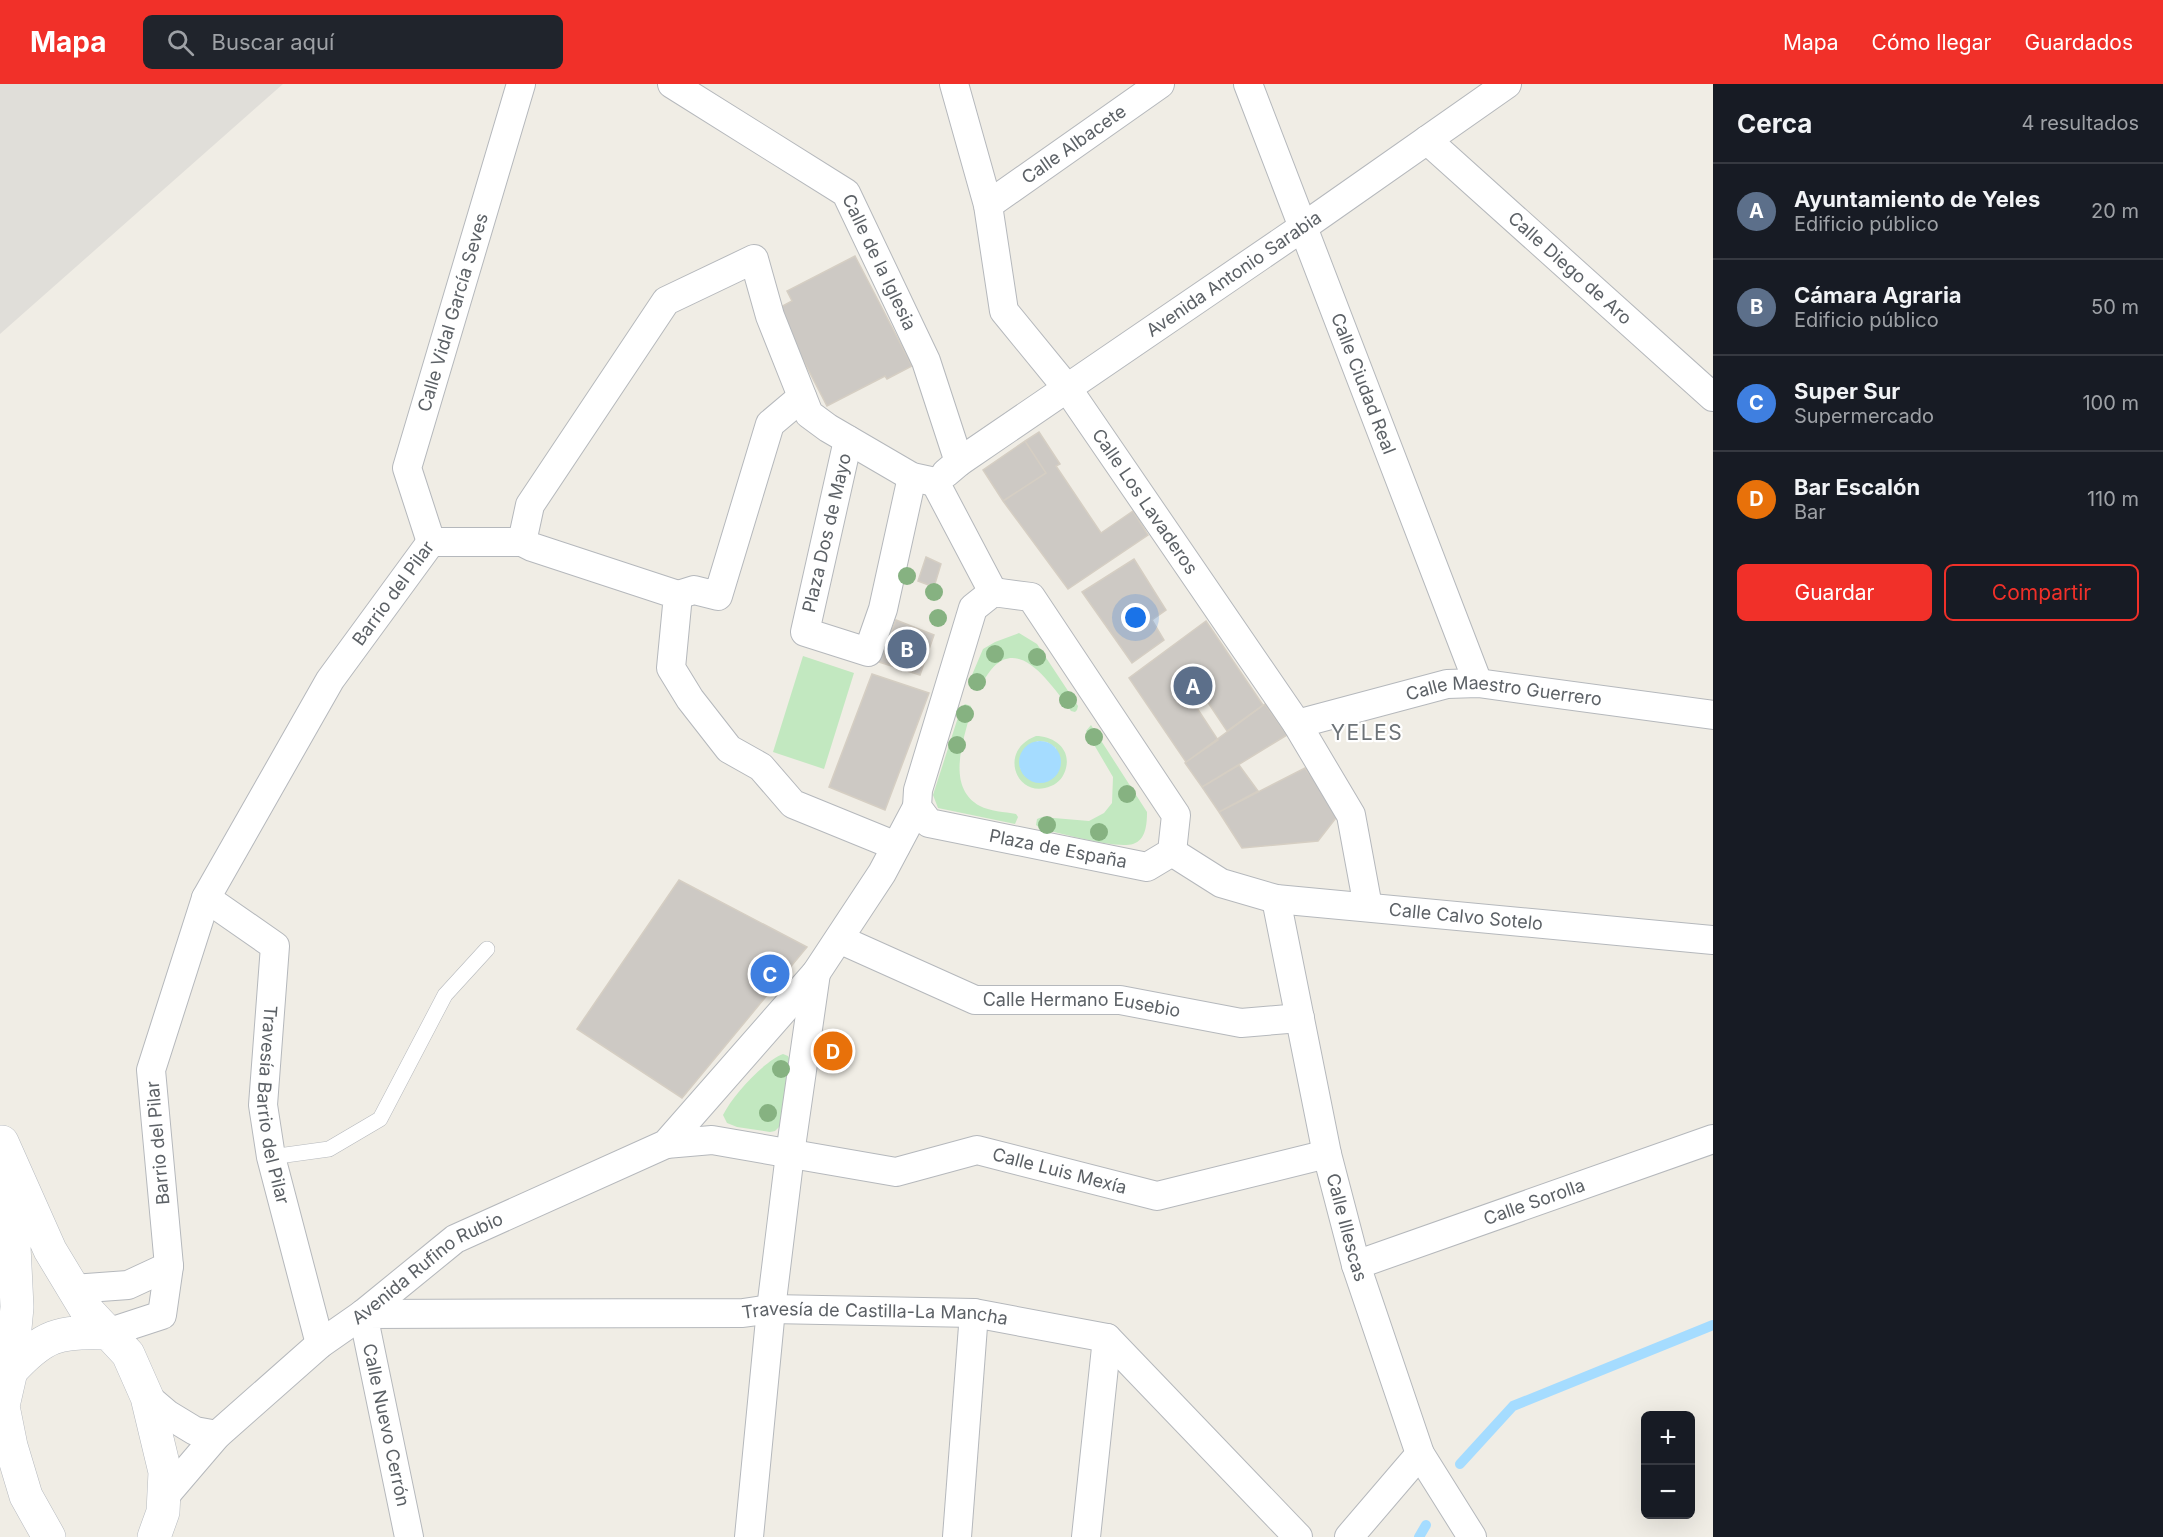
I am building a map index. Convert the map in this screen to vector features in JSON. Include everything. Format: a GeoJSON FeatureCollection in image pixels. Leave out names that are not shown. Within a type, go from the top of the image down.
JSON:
{"type":"FeatureCollection","features":[{"type":"Feature","properties":{"kind":"main road"},"geometry":{"type":"LineString","coordinates":[[1,1139],[50,1251],[85,1308],[128,1354],[147,1397],[165,1472],[163,1521]]}},
{"type":"Feature","properties":{"kind":"main road"},"geometry":{"type":"LineString","coordinates":[[1,1139],[14,1246],[17,1307],[11,1371],[2,1405],[26,1496],[45,1535]]}},
{"type":"Feature","properties":{"kind":"main road"},"geometry":{"type":"LineString","coordinates":[[11,1371],[30,1350],[58,1335],[77,1332],[107,1333]]}},
{"type":"Feature","properties":{"kind":"street","name":"Calle Vidal García Seves"},"geometry":{"type":"LineString","coordinates":[[431,542],[407,468],[522,84]]}},
{"type":"Feature","properties":{"kind":"street","name":"Calle de la Iglesia"},"geometry":{"type":"LineString","coordinates":[[672,84],[846,193],[926,361],[959,462]]}},
{"type":"Feature","properties":{"kind":"street","name":"Calle Los Lavaderos"},"geometry":{"type":"LineString","coordinates":[[954,84],[988,205],[1004,311],[1067,388],[1297,724],[1351,815],[1368,907]]}},
{"type":"Feature","properties":{"kind":"street","name":"Calle Albacete"},"geometry":{"type":"LineString","coordinates":[[988,205],[1125,95],[1160,84]]}},
{"type":"Feature","properties":{"kind":"street","name":"Calle Ciudad Real"},"geometry":{"type":"LineString","coordinates":[[1248,84],[1478,683]]}},
{"type":"Feature","properties":{"kind":"street","name":"Avenida Antonio Sarabia"},"geometry":{"type":"LineString","coordinates":[[959,462],[1303,227],[1507,84]]}},
{"type":"Feature","properties":{"kind":"street","name":"Calle Diego de Aro"},"geometry":{"type":"LineString","coordinates":[[1427,140],[1713,397]]}},
{"type":"Feature","properties":{"kind":"street"},"geometry":{"type":"LineString","coordinates":[[802,397],[770,424],[718,596],[694,590],[678,595],[532,548],[522,542],[530,505],[666,301],[754,259],[770,316],[802,397],[808,414],[848,440],[924,479],[993,592]]}},
{"type":"Feature","properties":{"kind":"street","name":"Plaza Dos de Mayo"},"geometry":{"type":"LineString","coordinates":[[848,440],[805,632],[868,652],[924,479]]}},
{"type":"Feature","properties":{"kind":"street"},"geometry":{"type":"LineString","coordinates":[[924,479],[959,462]]}},
{"type":"Feature","properties":{"kind":"street","name":"Barrio del Pilar"},"geometry":{"type":"LineString","coordinates":[[107,1333],[162,1315],[169,1266],[151,1070],[206,898],[330,680],[431,542],[522,542]]}},
{"type":"Feature","properties":{"kind":"street"},"geometry":{"type":"LineString","coordinates":[[917,807],[918,790],[973,608],[993,592],[1031,597],[1176,815],[1172,852]]}},
{"type":"Feature","properties":{"kind":"street"},"geometry":{"type":"LineString","coordinates":[[678,595],[671,668],[690,699],[729,749],[761,766],[793,804],[896,846]]}},
{"type":"Feature","properties":{"kind":"street","name":"Calle Maestro Guerrero"},"geometry":{"type":"LineString","coordinates":[[1297,724],[1447,684],[1478,683],[1713,715]]}},
{"type":"Feature","properties":{"kind":"street","name":"Avenida Rufino Rubio"},"geometry":{"type":"LineString","coordinates":[[666,1144],[816,973],[882,873],[917,807]]}},
{"type":"Feature","properties":{"kind":"street","name":"Plaza de España"},"geometry":{"type":"LineString","coordinates":[[917,807],[929,823],[1147,867],[1172,852]]}},
{"type":"Feature","properties":{"kind":"street","name":"Calle Calvo Sotelo"},"geometry":{"type":"LineString","coordinates":[[1172,852],[1221,883],[1276,899],[1713,940]]}},
{"type":"Feature","properties":{"kind":"street","name":"Travesía Barrio del Pilar"},"geometry":{"type":"LineString","coordinates":[[206,898],[275,946],[263,1105],[271,1157],[320,1344]]}},
{"type":"Feature","properties":{"kind":"street","name":"Calle Illescas"},"geometry":{"type":"LineString","coordinates":[[1276,899],[1327,1154],[1356,1265],[1423,1460],[1469,1533]]}},
{"type":"Feature","properties":{"kind":"street","name":"Calle Hermano Eusebio"},"geometry":{"type":"LineString","coordinates":[[838,939],[975,1000],[1120,1000],[1241,1023],[1300,1018]]}},
{"type":"Feature","properties":{"kind":"street"},"geometry":{"type":"LineString","coordinates":[[749,1537],[771,1309],[816,973]]}},
{"type":"Feature","properties":{"kind":"street","name":"Calle Sorolla"},"geometry":{"type":"LineString","coordinates":[[1356,1265],[1713,1139]]}},
{"type":"Feature","properties":{"kind":"street","name":"Avenida Rufino Rubio"},"geometry":{"type":"LineString","coordinates":[[163,1521],[217,1435],[320,1344],[363,1314],[455,1239],[666,1144],[712,1140],[790,1154]]}},
{"type":"Feature","properties":{"kind":"street","name":"Calle Luis Mexía"},"geometry":{"type":"LineString","coordinates":[[790,1154],[896,1172],[977,1150],[1157,1196],[1327,1154]]}},
{"type":"Feature","properties":{"kind":"street"},"geometry":{"type":"LineString","coordinates":[[73,1289],[128,1285],[169,1266]]}},
{"type":"Feature","properties":{"kind":"street","name":"Travesía de Castilla-La Mancha"},"geometry":{"type":"LineString","coordinates":[[363,1314],[743,1313],[771,1309],[974,1312],[1107,1338]]}},
{"type":"Feature","properties":{"kind":"street"},"geometry":{"type":"LineString","coordinates":[[957,1537],[974,1312]]}},
{"type":"Feature","properties":{"kind":"street","name":"Calle Nuevo Cerrón"},"geometry":{"type":"LineString","coordinates":[[363,1314],[409,1537]]}},
{"type":"Feature","properties":{"kind":"street"},"geometry":{"type":"LineString","coordinates":[[1086,1537],[1107,1338]]}},
{"type":"Feature","properties":{"kind":"street"},"geometry":{"type":"LineString","coordinates":[[1107,1338],[1298,1537]]}},
{"type":"Feature","properties":{"kind":"street"},"geometry":{"type":"LineString","coordinates":[[147,1397],[167,1414],[195,1431],[217,1435]]}},
{"type":"Feature","properties":{"kind":"street"},"geometry":{"type":"LineString","coordinates":[[1349,1537],[1423,1460]]}},
{"type":"Feature","properties":{"kind":"lane"},"geometry":{"type":"LineString","coordinates":[[271,1157],[328,1149],[380,1119],[445,995],[488,949]]}},
{"type":"Feature","properties":{"kind":"shaded area"},"geometry":{"type":"Polygon","coordinates":[[[0,84],[283,84],[0,334],[0,84]]]}},
{"type":"Feature","properties":{"kind":"green space"},"geometry":{"type":"Polygon","coordinates":[[[1019,633],[1037,644],[1078,706],[1075,712],[1071,711],[1039,672],[1015,658],[1003,660],[991,669],[980,688],[976,690],[971,688],[969,682],[983,649],[1019,633]]]}},
{"type":"Feature","properties":{"kind":"green space"},"geometry":{"type":"Polygon","coordinates":[[[803,656],[854,673],[824,769],[773,752],[803,656]]]}},
{"type":"Feature","properties":{"kind":"green space"},"geometry":{"type":"Polygon","coordinates":[[[965,704],[971,706],[971,711],[960,762],[963,787],[969,798],[980,806],[1016,814],[1018,817],[1015,824],[938,808],[933,795],[961,708],[965,704]]]}},
{"type":"Feature","properties":{"kind":"green space"},"geometry":{"type":"Polygon","coordinates":[[[1091,725],[1147,812],[1143,835],[1133,844],[1088,840],[1041,829],[1036,825],[1037,819],[1042,817],[1089,821],[1104,813],[1112,803],[1113,777],[1086,731],[1091,725]]]}},
{"type":"Feature","properties":{"kind":"green space"},"geometry":{"type":"Polygon","coordinates":[[[1036,736],[1049,738],[1059,744],[1067,761],[1065,771],[1059,781],[1039,789],[1029,787],[1021,781],[1014,762],[1017,752],[1024,743],[1036,736]],[[1037,741],[1020,768],[1025,776],[1048,781],[1055,776],[1056,748],[1047,742],[1037,741]]]}},
{"type":"Feature","properties":{"kind":"green space"},"geometry":{"type":"Polygon","coordinates":[[[783,1054],[788,1056],[791,1062],[781,1125],[775,1131],[770,1132],[737,1127],[727,1123],[723,1115],[741,1089],[767,1064],[783,1054]]]}},
{"type":"Feature","properties":{"kind":"water"},"geometry":{"type":"Polygon","coordinates":[[[1040,741],[1055,747],[1061,762],[1055,777],[1040,783],[1025,777],[1019,762],[1025,747],[1040,741]]]}},
{"type":"Feature","properties":{"kind":"building"},"geometry":{"type":"Polygon","coordinates":[[[855,256],[912,366],[887,379],[885,376],[827,406],[777,309],[792,301],[787,291],[855,256]]]}},
{"type":"Feature","properties":{"kind":"building"},"geometry":{"type":"Polygon","coordinates":[[[1039,432],[1060,464],[1056,466],[1101,533],[1133,511],[1148,535],[1068,589],[1003,501],[1046,473],[1025,441],[1039,432]]]}},
{"type":"Feature","properties":{"kind":"building"},"geometry":{"type":"Polygon","coordinates":[[[1025,441],[1046,473],[1003,501],[983,470],[1025,441]]]}},
{"type":"Feature","properties":{"kind":"building"},"geometry":{"type":"Polygon","coordinates":[[[926,557],[941,564],[934,587],[918,581],[926,557]]]}},
{"type":"Feature","properties":{"kind":"building"},"geometry":{"type":"Polygon","coordinates":[[[1134,559],[1166,610],[1152,620],[1164,640],[1132,663],[1082,592],[1134,559]]]}},
{"type":"Feature","properties":{"kind":"building"},"geometry":{"type":"Polygon","coordinates":[[[896,620],[934,635],[920,675],[879,662],[896,620]]]}},
{"type":"Feature","properties":{"kind":"building"},"geometry":{"type":"Polygon","coordinates":[[[1206,621],[1263,705],[1227,731],[1203,695],[1193,702],[1218,740],[1186,762],[1129,678],[1206,621]]]}},
{"type":"Feature","properties":{"kind":"building"},"geometry":{"type":"Polygon","coordinates":[[[872,674],[929,693],[885,810],[829,787],[872,674]]]}},
{"type":"Feature","properties":{"kind":"building"},"geometry":{"type":"Polygon","coordinates":[[[1265,704],[1287,735],[1202,787],[1185,763],[1265,704]]]}},
{"type":"Feature","properties":{"kind":"building"},"geometry":{"type":"Polygon","coordinates":[[[1239,765],[1258,791],[1219,812],[1202,787],[1239,765]]]}},
{"type":"Feature","properties":{"kind":"building"},"geometry":{"type":"Polygon","coordinates":[[[1305,768],[1339,814],[1318,841],[1242,848],[1219,812],[1305,768]]]}},
{"type":"Feature","properties":{"kind":"building"},"geometry":{"type":"Polygon","coordinates":[[[679,880],[807,947],[682,1098],[577,1029],[679,880]]]}},
{"type":"Feature","properties":{"kind":"waterway"},"geometry":{"type":"LineString","coordinates":[[1460,1464],[1513,1406],[1713,1325]]}},
{"type":"Feature","properties":{"kind":"waterway"},"geometry":{"type":"LineString","coordinates":[[1419,1537],[1426,1525]]}},
{"type":"Feature","properties":{"kind":"place","name":"Cámara Agraria"},"geometry":{"type":"Point","coordinates":[907,649]}},
{"type":"Feature","properties":{"kind":"place","name":"Ayuntamiento de Yeles"},"geometry":{"type":"Point","coordinates":[1193,686]}},
{"type":"Feature","properties":{"kind":"place","name":"Super Sur"},"geometry":{"type":"Point","coordinates":[770,974]}},
{"type":"Feature","properties":{"kind":"place","name":"Bar Escalón"},"geometry":{"type":"Point","coordinates":[833,1051]}},
{"type":"Feature","properties":{"kind":"district","name":"YELES"},"geometry":{"type":"Point","coordinates":[1367,733]}}]}
